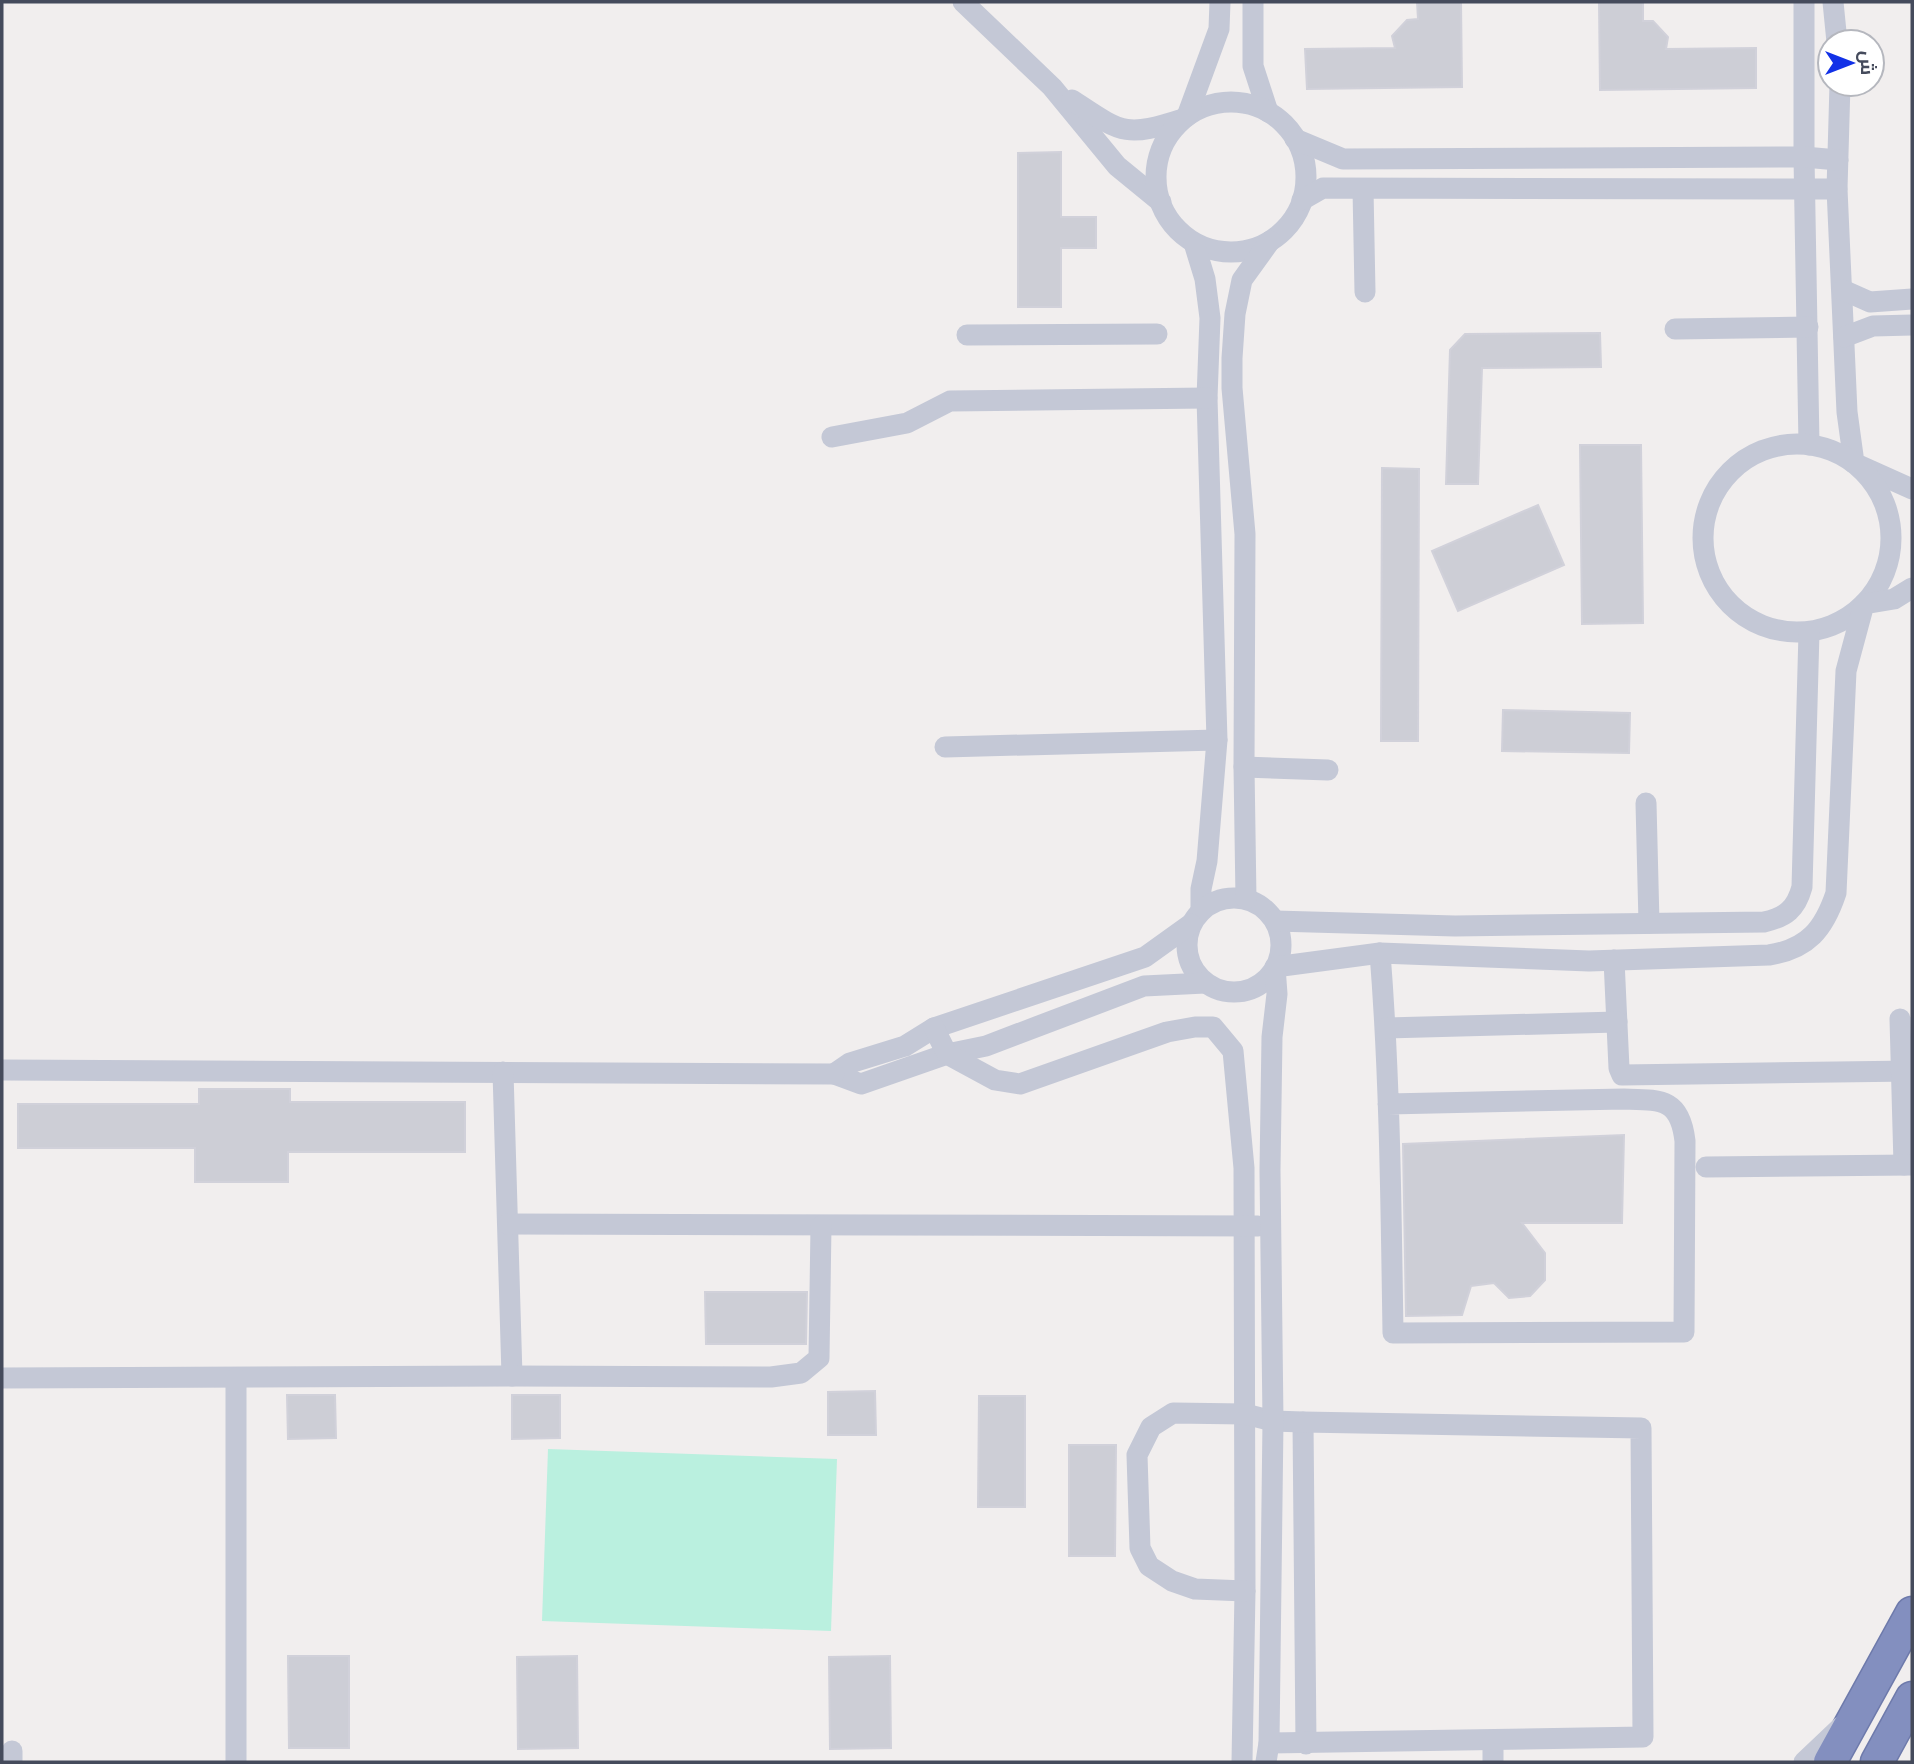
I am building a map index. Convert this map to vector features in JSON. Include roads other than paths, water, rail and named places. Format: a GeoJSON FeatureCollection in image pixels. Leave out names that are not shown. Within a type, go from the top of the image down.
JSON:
{"type":"FeatureCollection","features":[{"type":"Feature","properties":{"kind":"highway"},"geometry":{"type":"LineString","coordinates":[[1830,1762],[1912,1613]]}},
{"type":"Feature","properties":{"kind":"highway"},"geometry":{"type":"LineString","coordinates":[[1877,1762],[1912,1698]]}},
{"type":"Feature","properties":{"kind":"street"},"geometry":{"type":"LineString","coordinates":[[963,2],[1052,87],[1117,166],[1161,202]]}},
{"type":"Feature","properties":{"kind":"street"},"geometry":{"type":"LineString","coordinates":[[1185,118],[1219,29],[1220,2]]}},
{"type":"Feature","properties":{"kind":"street"},"geometry":{"type":"LineString","coordinates":[[1253,2],[1253,66],[1268,112]]}},
{"type":"Feature","properties":{"kind":"street"},"geometry":{"type":"LineString","coordinates":[[1804,2],[1808,445]]}},
{"type":"Feature","properties":{"kind":"street"},"geometry":{"type":"LineString","coordinates":[[1833,2],[1836,28]]}},
{"type":"Feature","properties":{"kind":"street"},"geometry":{"type":"LineString","coordinates":[[1052,87],[1104,122],[1124,131],[1139,132],[1185,118]]}},
{"type":"Feature","properties":{"kind":"street"},"geometry":{"type":"LineString","coordinates":[[1840,98],[1837,189],[1847,412],[1854,463],[1871,481],[1884,502],[1890,526],[1890,551],[1884,575],[1871,596],[1854,613],[1833,626],[1809,632],[1787,632],[1765,627],[1745,617],[1728,602],[1714,583],[1706,562],[1703,539],[1706,516],[1714,495],[1726,476],[1744,461],[1764,450],[1786,445],[1808,445],[1832,451],[1854,463],[1912,489]]}},
{"type":"Feature","properties":{"kind":"street"},"geometry":{"type":"LineString","coordinates":[[1246,899],[1245,534],[1232,388],[1235,314],[1242,280],[1270,242],[1295,216],[1302,200],[1305,169],[1295,139],[1284,124],[1268,112],[1248,104],[1227,102],[1206,106],[1185,118],[1173,128],[1161,147],[1156,169],[1157,191],[1164,212],[1177,230],[1194,243],[1212,250],[1232,253],[1252,250],[1270,242]]}},
{"type":"Feature","properties":{"kind":"street"},"geometry":{"type":"LineString","coordinates":[[1295,139],[1343,159],[1804,157],[1838,160]]}},
{"type":"Feature","properties":{"kind":"street"},"geometry":{"type":"LineString","coordinates":[[1302,200],[1323,188],[1837,189]]}},
{"type":"Feature","properties":{"kind":"street"},"geometry":{"type":"LineString","coordinates":[[1363,189],[1365,292]]}},
{"type":"Feature","properties":{"kind":"street"},"geometry":{"type":"LineString","coordinates":[[834,1074],[850,1063],[905,1046],[934,1028],[1145,957],[1196,917],[1214,901],[1230,897],[1258,903],[1275,921],[1280,936],[1280,952],[1275,967],[1265,980],[1252,989],[1236,992],[1220,990],[1205,983],[1194,971],[1188,956],[1187,939],[1196,917],[1207,861],[1217,740],[1207,398],[1210,318],[1205,279],[1194,243]]}},
{"type":"Feature","properties":{"kind":"street"},"geometry":{"type":"LineString","coordinates":[[1843,290],[1870,302],[1912,299]]}},
{"type":"Feature","properties":{"kind":"street"},"geometry":{"type":"LineString","coordinates":[[1844,337],[1873,326],[1912,325]]}},
{"type":"Feature","properties":{"kind":"street"},"geometry":{"type":"LineString","coordinates":[[1675,329],[1808,327]]}},
{"type":"Feature","properties":{"kind":"street"},"geometry":{"type":"LineString","coordinates":[[967,335],[1157,334]]}},
{"type":"Feature","properties":{"kind":"street"},"geometry":{"type":"LineString","coordinates":[[832,437],[907,423],[950,401],[1207,398]]}},
{"type":"Feature","properties":{"kind":"street"},"geometry":{"type":"LineString","coordinates":[[1864,604],[1894,599],[1912,588]]}},
{"type":"Feature","properties":{"kind":"street"},"geometry":{"type":"LineString","coordinates":[[1275,967],[1380,953],[1614,960],[1759,956],[1786,952],[1805,942],[1826,919],[1836,893],[1846,671],[1864,604]]}},
{"type":"Feature","properties":{"kind":"street"},"geometry":{"type":"LineString","coordinates":[[1275,921],[1455,926],[1764,922],[1779,919],[1790,912],[1798,902],[1802,887],[1809,632]]}},
{"type":"Feature","properties":{"kind":"street"},"geometry":{"type":"LineString","coordinates":[[945,747],[1217,740]]}},
{"type":"Feature","properties":{"kind":"street"},"geometry":{"type":"LineString","coordinates":[[1244,767],[1328,770]]}},
{"type":"Feature","properties":{"kind":"street"},"geometry":{"type":"LineString","coordinates":[[1646,803],[1649,923]]}},
{"type":"Feature","properties":{"kind":"street"},"geometry":{"type":"LineString","coordinates":[[1380,953],[1386,1028],[1394,1333],[1684,1332],[1685,1141],[1683,1123],[1673,1109],[1659,1100],[1624,1099],[1388,1104]]}},
{"type":"Feature","properties":{"kind":"street"},"geometry":{"type":"LineString","coordinates":[[1614,960],[1619,1068],[1622,1075],[1907,1072]]}},
{"type":"Feature","properties":{"kind":"street"},"geometry":{"type":"LineString","coordinates":[[1245,1591],[1195,1589],[1172,1581],[1149,1566],[1140,1548],[1137,1455],[1151,1427],[1173,1413],[1245,1414],[1273,1421],[1303,1422],[1641,1428],[1643,1737],[1306,1744],[1267,1753],[1273,1421],[1272,1037],[1277,994],[1275,967]]}},
{"type":"Feature","properties":{"kind":"street"},"geometry":{"type":"LineString","coordinates":[[2,1070],[834,1074],[861,1084],[947,1054],[986,1046],[1144,986],[1205,983]]}},
{"type":"Feature","properties":{"kind":"street"},"geometry":{"type":"LineString","coordinates":[[1706,1167],[1908,1165],[1907,1072],[1900,1019]]}},
{"type":"Feature","properties":{"kind":"street"},"geometry":{"type":"LineString","coordinates":[[1386,1028],[1617,1022]]}},
{"type":"Feature","properties":{"kind":"street"},"geometry":{"type":"LineString","coordinates":[[934,1028],[947,1054],[995,1080],[1020,1084],[1167,1032],[1195,1027],[1213,1027],[1233,1051],[1244,1168],[1245,1591],[1242,1762]]}},
{"type":"Feature","properties":{"kind":"street"},"geometry":{"type":"LineString","coordinates":[[503,1072],[513,1376]]}},
{"type":"Feature","properties":{"kind":"street"},"geometry":{"type":"LineString","coordinates":[[508,1224],[1272,1227]]}},
{"type":"Feature","properties":{"kind":"street"},"geometry":{"type":"LineString","coordinates":[[2,1378],[771,1377],[801,1373],[819,1358],[821,1226]]}},
{"type":"Feature","properties":{"kind":"street"},"geometry":{"type":"LineString","coordinates":[[236,1378],[236,1762]]}},
{"type":"Feature","properties":{"kind":"street"},"geometry":{"type":"LineString","coordinates":[[1303,1422],[1306,1744]]}},
{"type":"Feature","properties":{"kind":"street"},"geometry":{"type":"LineString","coordinates":[[1804,1762],[1859,1710]]}},
{"type":"Feature","properties":{"kind":"street"},"geometry":{"type":"LineString","coordinates":[[1493,1740],[1493,1762]]}}]}
